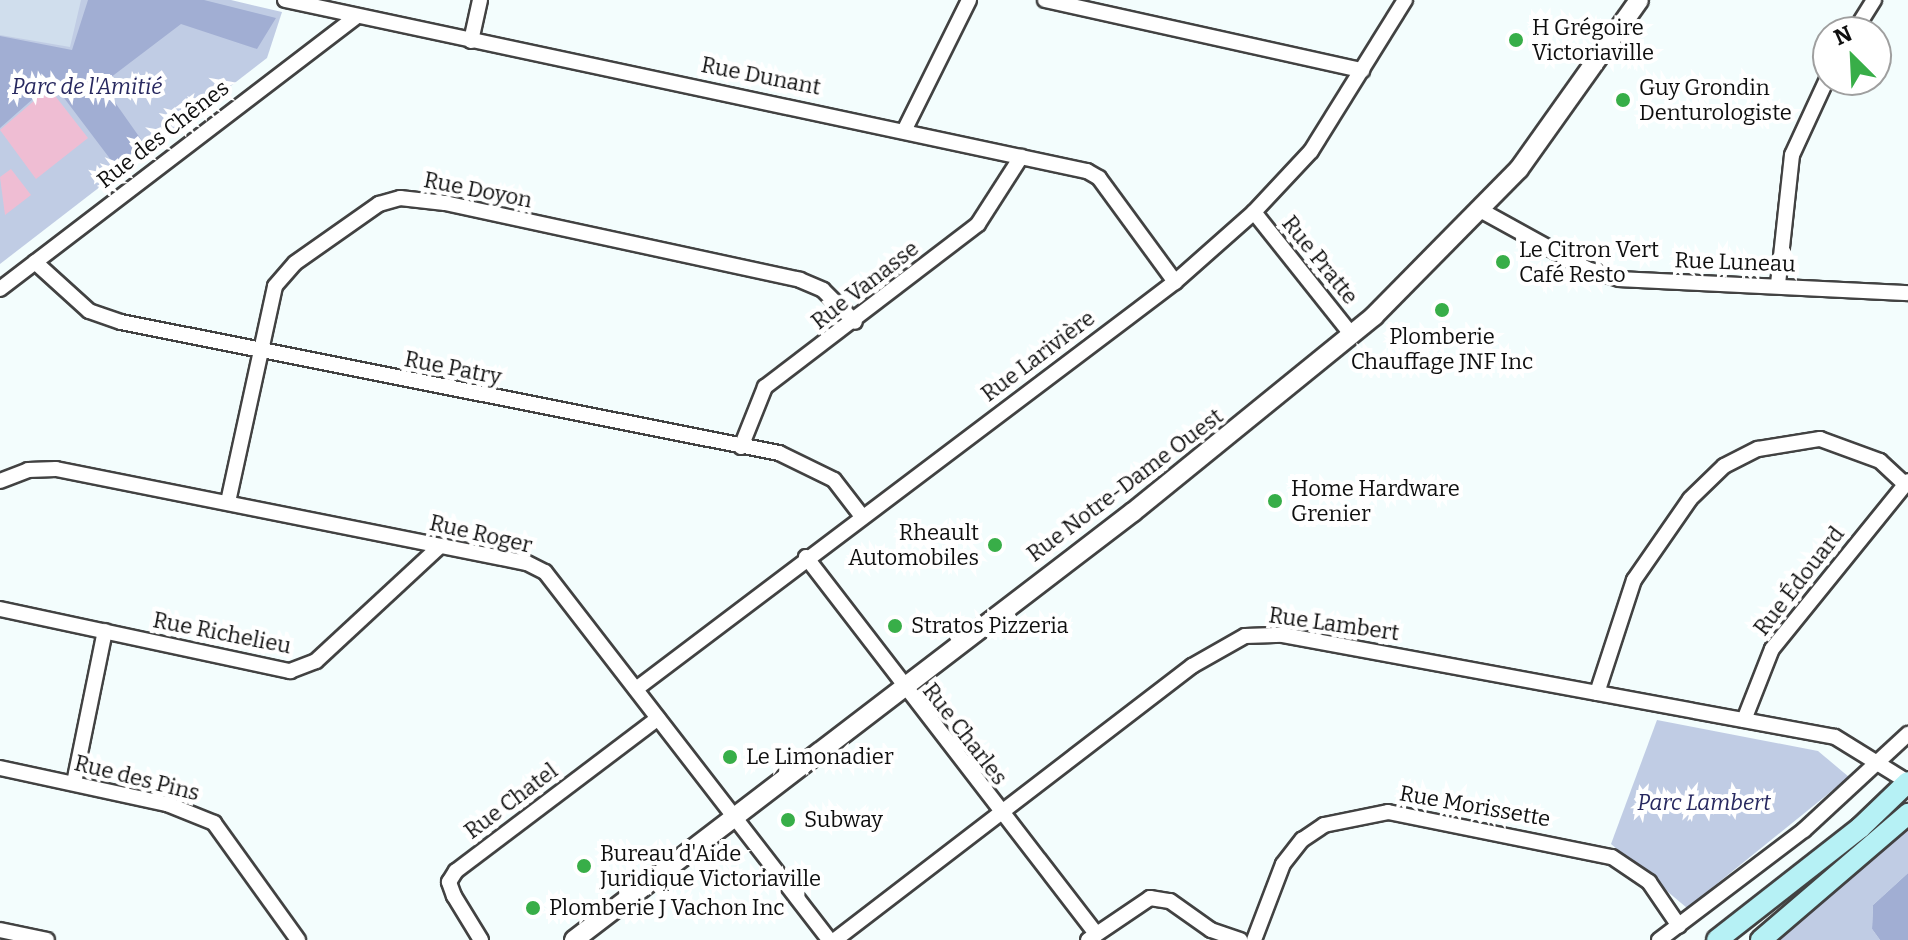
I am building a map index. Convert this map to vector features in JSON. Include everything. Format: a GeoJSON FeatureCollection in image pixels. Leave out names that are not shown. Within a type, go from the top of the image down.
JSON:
{"type":"FeatureCollection","features":[{"type":"Feature","properties":{"kind":"main road"},"geometry":{"type":"LineString","coordinates":[[1717,940],[1860,828],[1908,782]]}},
{"type":"Feature","properties":{"kind":"main road"},"geometry":{"type":"LineString","coordinates":[[1761,940],[1908,814]]}},
{"type":"Feature","properties":{"kind":"street","name":"Rue Dunant"},"geometry":{"type":"LineString","coordinates":[[285,0],[471,41],[906,127],[1099,178],[1175,282]]}},
{"type":"Feature","properties":{"kind":"street"},"geometry":{"type":"LineString","coordinates":[[471,41],[480,0]]}},
{"type":"Feature","properties":{"kind":"street"},"geometry":{"type":"LineString","coordinates":[[906,127],[969,0]]}},
{"type":"Feature","properties":{"kind":"street"},"geometry":{"type":"LineString","coordinates":[[1045,0],[1362,70]]}},
{"type":"Feature","properties":{"kind":"street","name":"Rue Larivière"},"geometry":{"type":"LineString","coordinates":[[636,689],[861,515],[1175,282],[1254,212],[1311,151],[1405,0]]}},
{"type":"Feature","properties":{"kind":"street","name":"Rue Notre-Dame Ouest"},"geometry":{"type":"LineString","coordinates":[[574,940],[900,686],[1133,512],[1352,335],[1482,211],[1558,119],[1639,0]]}},
{"type":"Feature","properties":{"kind":"street","name":"Rue des Chênes"},"geometry":{"type":"LineString","coordinates":[[0,289],[356,17]]}},
{"type":"Feature","properties":{"kind":"street"},"geometry":{"type":"LineString","coordinates":[[1778,284],[1792,155],[1819,96]]}},
{"type":"Feature","properties":{"kind":"street","name":"Rue Vanasse"},"geometry":{"type":"LineString","coordinates":[[741,447],[765,387],[855,322],[978,224],[1021,157]]}},
{"type":"Feature","properties":{"kind":"street","name":"Rue Doyon"},"geometry":{"type":"LineString","coordinates":[[228,502],[258,351],[284,273],[362,214],[400,198],[800,280],[823,290],[855,322]]}},
{"type":"Feature","properties":{"kind":"street","name":"Rue Luneau"},"geometry":{"type":"LineString","coordinates":[[1482,211],[1587,269],[1620,279],[1778,284],[1908,293]]}},
{"type":"Feature","properties":{"kind":"street","name":"Rue Pratte"},"geometry":{"type":"LineString","coordinates":[[1254,212],[1352,335]]}},
{"type":"Feature","properties":{"kind":"street","name":"Rue Patry"},"geometry":{"type":"LineString","coordinates":[[35,262],[103,318],[806,462],[834,480],[861,515]]}},
{"type":"Feature","properties":{"kind":"street"},"geometry":{"type":"LineString","coordinates":[[1597,693],[1634,580],[1690,499],[1724,466],[1758,449],[1820,439],[1880,461],[1907,483]]}},
{"type":"Feature","properties":{"kind":"street","name":"Rue Roger"},"geometry":{"type":"LineString","coordinates":[[0,481],[42,468],[228,502],[440,546],[545,572],[832,940]]}},
{"type":"Feature","properties":{"kind":"street","name":"Rue Édouard"},"geometry":{"type":"LineString","coordinates":[[1744,720],[1772,649],[1907,483]]}},
{"type":"Feature","properties":{"kind":"street","name":"Rue Richelieu"},"geometry":{"type":"LineString","coordinates":[[0,609],[270,669],[301,670],[421,570],[440,546]]}},
{"type":"Feature","properties":{"kind":"street","name":"Rue Charles"},"geometry":{"type":"LineString","coordinates":[[806,557],[900,686],[1092,937]]}},
{"type":"Feature","properties":{"kind":"street"},"geometry":{"type":"LineString","coordinates":[[74,783],[105,631]]}},
{"type":"Feature","properties":{"kind":"street","name":"Rue Lambert"},"geometry":{"type":"LineString","coordinates":[[832,940],[1192,666],[1245,636],[1283,635],[1835,737],[1882,761],[1908,782]]}},
{"type":"Feature","properties":{"kind":"street","name":"Rue Chatel"},"geometry":{"type":"LineString","coordinates":[[481,940],[454,896],[449,882],[456,871],[658,718]]}},
{"type":"Feature","properties":{"kind":"street"},"geometry":{"type":"LineString","coordinates":[[1659,940],[1882,761],[1908,734]]}},
{"type":"Feature","properties":{"kind":"street","name":"Rue des Pins"},"geometry":{"type":"LineString","coordinates":[[0,768],[167,804],[214,823],[298,940]]}},
{"type":"Feature","properties":{"kind":"street","name":"Rue Morissette"},"geometry":{"type":"LineString","coordinates":[[1254,940],[1283,864],[1302,840],[1324,825],[1388,812],[1612,857],[1649,882],[1679,926]]}},
{"type":"Feature","properties":{"kind":"street"},"geometry":{"type":"LineString","coordinates":[[1092,937],[1150,898],[1170,901],[1211,930],[1240,940]]}},
{"type":"Feature","properties":{"kind":"street"},"geometry":{"type":"LineString","coordinates":[[595,940],[623,901]]}},
{"type":"Feature","properties":{"kind":"street"},"geometry":{"type":"LineString","coordinates":[[0,930],[47,940]]}},
{"type":"Feature","properties":{"kind":"green space","name":"Parc de l'Amitié"},"geometry":{"type":"Polygon","coordinates":[[[0,0],[231,0],[282,12],[267,58],[0,264],[0,0]]]}},
{"type":"Feature","properties":{"kind":"green space"},"geometry":{"type":"Polygon","coordinates":[[[88,0],[204,0],[276,18],[257,49],[181,24],[102,84],[145,145],[114,164],[52,82],[0,128],[0,36],[72,50],[88,0]]]}},
{"type":"Feature","properties":{"kind":"green space","name":"Parc Lambert"},"geometry":{"type":"Polygon","coordinates":[[[1657,720],[1818,751],[1849,777],[1687,908],[1611,844],[1657,720]]]}},
{"type":"Feature","properties":{"kind":"green space"},"geometry":{"type":"Polygon","coordinates":[[[1908,827],[1908,873],[1873,905],[1872,929],[1880,940],[1778,940],[1908,827]]]}},
{"type":"Feature","properties":{"kind":"green space"},"geometry":{"type":"Polygon","coordinates":[[[1908,873],[1908,940],[1880,940],[1872,929],[1873,905],[1908,873]]]}},
{"type":"Feature","properties":{"kind":"shaded area"},"geometry":{"type":"Polygon","coordinates":[[[0,0],[81,0],[70,47],[0,35],[0,0]]]}},
{"type":"Feature","properties":{"kind":"shaded area"},"geometry":{"type":"Polygon","coordinates":[[[49,88],[88,138],[36,179],[0,130],[49,88]]]}},
{"type":"Feature","properties":{"kind":"shaded area"},"geometry":{"type":"Polygon","coordinates":[[[11,169],[31,195],[5,215],[0,177],[11,169]]]}},
{"type":"Feature","properties":{"kind":"place","name":"H Grégoire Victoriaville"},"geometry":{"type":"Point","coordinates":[1516,40]}},
{"type":"Feature","properties":{"kind":"place","name":"Guy Grondin Denturologiste"},"geometry":{"type":"Point","coordinates":[1623,100]}},
{"type":"Feature","properties":{"kind":"place","name":"Le Citron Vert Café Resto"},"geometry":{"type":"Point","coordinates":[1503,262]}},
{"type":"Feature","properties":{"kind":"place","name":"Plomberie Chauffage JNF Inc"},"geometry":{"type":"Point","coordinates":[1442,310]}},
{"type":"Feature","properties":{"kind":"place","name":"Home Hardware Grenier"},"geometry":{"type":"Point","coordinates":[1275,501]}},
{"type":"Feature","properties":{"kind":"place","name":"Rheault Automobiles"},"geometry":{"type":"Point","coordinates":[995,545]}},
{"type":"Feature","properties":{"kind":"place","name":"Stratos Pizzeria"},"geometry":{"type":"Point","coordinates":[895,626]}},
{"type":"Feature","properties":{"kind":"place","name":"Le Limonadier"},"geometry":{"type":"Point","coordinates":[730,757]}},
{"type":"Feature","properties":{"kind":"place","name":"Subway"},"geometry":{"type":"Point","coordinates":[788,820]}},
{"type":"Feature","properties":{"kind":"place","name":"Bureau d'Aide Juridique Victoriaville"},"geometry":{"type":"Point","coordinates":[584,866]}},
{"type":"Feature","properties":{"kind":"place","name":"Plomberie J Vachon Inc"},"geometry":{"type":"Point","coordinates":[533,908]}}]}
